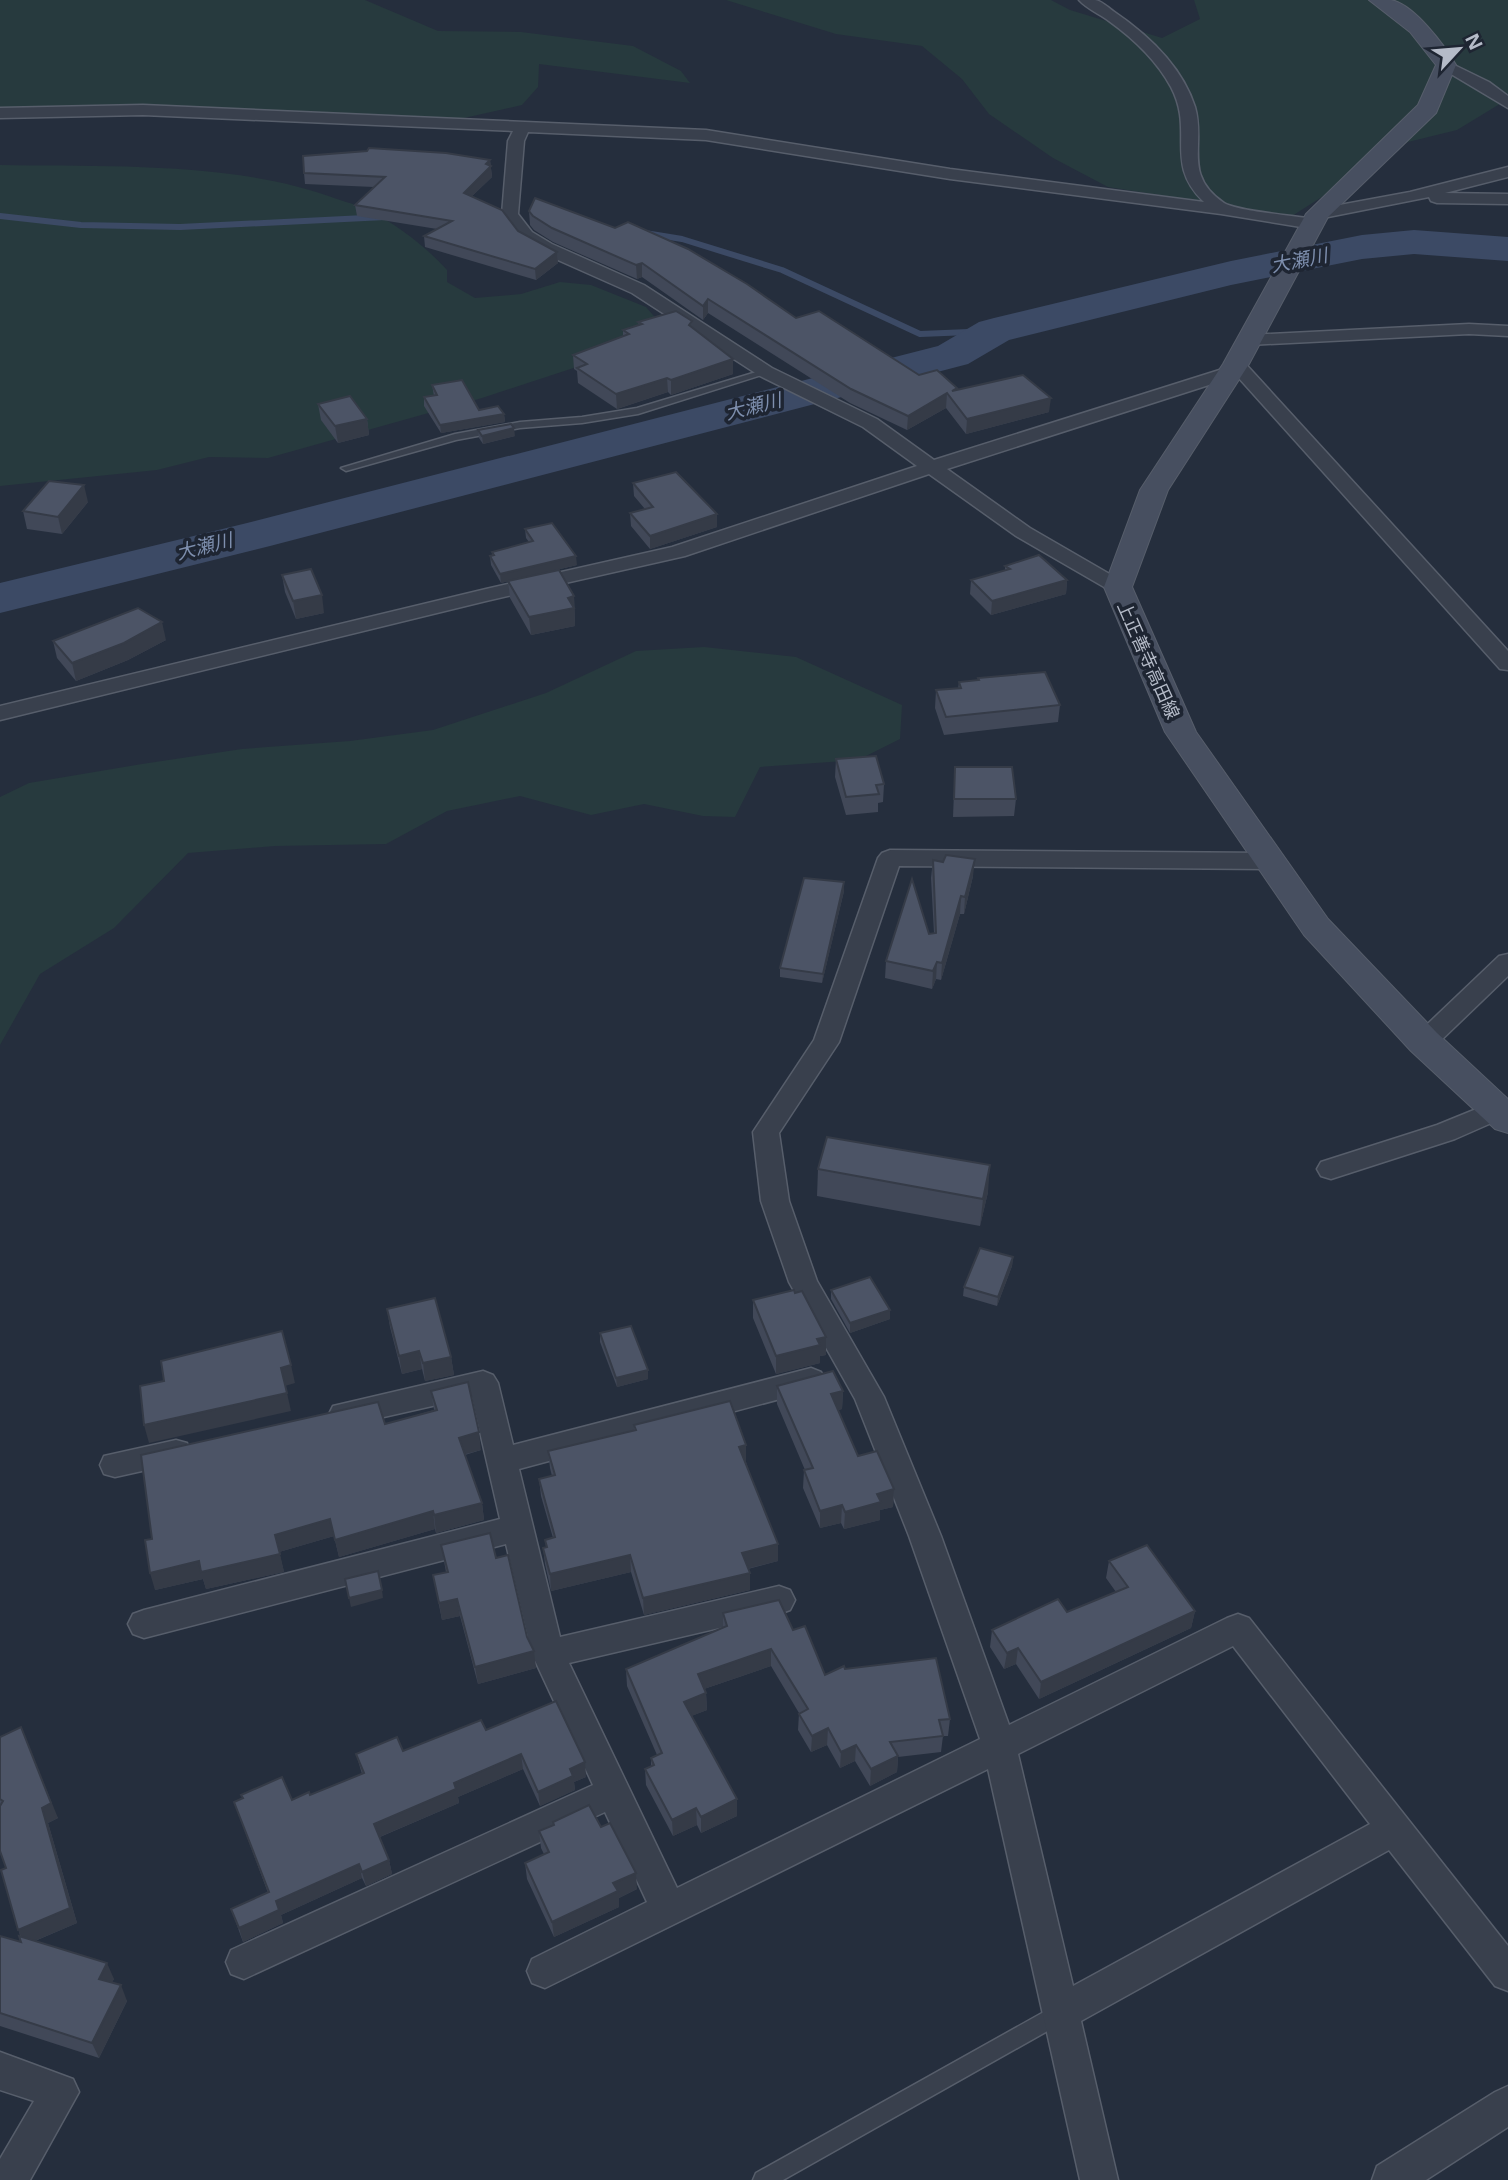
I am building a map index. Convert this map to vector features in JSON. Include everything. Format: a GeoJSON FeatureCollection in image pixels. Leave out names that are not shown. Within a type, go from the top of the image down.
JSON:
{"type":"FeatureCollection","features":[{"type":"Feature","properties":{"kind":"main road"},"geometry":{"type":"LineString","coordinates":[[1379,0],[1420,31],[1440,53],[1446,65]]}},
{"type":"Feature","properties":{"kind":"main road","name":"上正善寺高田線"},"geometry":{"type":"LineString","coordinates":[[1446,65],[1427,108],[1311,227],[1239,359],[1154,490],[1118,587],[1181,732],[1316,927],[1424,1042],[1502,1115]]}},
{"type":"Feature","properties":{"kind":"street"},"geometry":{"type":"LineString","coordinates":[[1086,0],[1121,20],[1146,44],[1179,87],[1188,110],[1192,178],[1221,209]]}},
{"type":"Feature","properties":{"kind":"street"},"geometry":{"type":"LineString","coordinates":[[1446,65],[1483,85],[1508,103]]}},
{"type":"Feature","properties":{"kind":"street"},"geometry":{"type":"LineString","coordinates":[[0,113],[143,110],[706,135],[950,174],[1221,209],[1311,227],[1508,172]]}},
{"type":"Feature","properties":{"kind":"street"},"geometry":{"type":"LineString","coordinates":[[523,126],[516,141],[510,214],[526,236],[638,289],[766,372],[870,423],[1023,532],[1118,587]]}},
{"type":"Feature","properties":{"kind":"street"},"geometry":{"type":"LineString","coordinates":[[1411,197],[1508,199]]}},
{"type":"Feature","properties":{"kind":"street"},"geometry":{"type":"LineString","coordinates":[[0,713],[486,595],[666,556],[932,467],[1239,359],[1469,329],[1508,331]]}},
{"type":"Feature","properties":{"kind":"street"},"geometry":{"type":"LineString","coordinates":[[1239,359],[1508,664]]}},
{"type":"Feature","properties":{"kind":"street"},"geometry":{"type":"LineString","coordinates":[[1099,2180],[999,1745],[925,1536],[869,1397],[803,1282],[775,1201],[766,1132],[826,1042],[890,858],[1270,861]]}},
{"type":"Feature","properties":{"kind":"street"},"geometry":{"type":"LineString","coordinates":[[1424,1042],[1508,962]]}},
{"type":"Feature","properties":{"kind":"street"},"geometry":{"type":"LineString","coordinates":[[1331,1169],[1502,1115]]}},
{"type":"Feature","properties":{"kind":"street"},"geometry":{"type":"LineString","coordinates":[[501,1461],[853,1369]]}},
{"type":"Feature","properties":{"kind":"street"},"geometry":{"type":"LineString","coordinates":[[319,1419],[483,1382],[548,1654],[669,1910]]}},
{"type":"Feature","properties":{"kind":"street"},"geometry":{"type":"LineString","coordinates":[[115,1465],[210,1444]]}},
{"type":"Feature","properties":{"kind":"street"},"geometry":{"type":"LineString","coordinates":[[144,1624],[517,1528]]}},
{"type":"Feature","properties":{"kind":"street"},"geometry":{"type":"LineString","coordinates":[[548,1654],[779,1600]]}},
{"type":"Feature","properties":{"kind":"street"},"geometry":{"type":"LineString","coordinates":[[545,1971],[1238,1628],[1508,1973]]}},
{"type":"Feature","properties":{"kind":"street"},"geometry":{"type":"LineString","coordinates":[[244,1962],[613,1792]]}},
{"type":"Feature","properties":{"kind":"street"},"geometry":{"type":"LineString","coordinates":[[1060,2013],[1394,1829]]}},
{"type":"Feature","properties":{"kind":"street"},"geometry":{"type":"LineString","coordinates":[[0,2071],[60,2092],[9,2180]]}},
{"type":"Feature","properties":{"kind":"street"},"geometry":{"type":"LineString","coordinates":[[1391,2180],[1508,2105]]}},
{"type":"Feature","properties":{"kind":"lane"},"geometry":{"type":"LineString","coordinates":[[346,468],[454,437],[520,425],[582,420],[638,411],[766,372]]}},
{"type":"Feature","properties":{"kind":"lane"},"geometry":{"type":"LineString","coordinates":[[763,2180],[1060,2013]]}},
{"type":"Feature","properties":{"kind":"green space"},"geometry":{"type":"Polygon","coordinates":[[[0,0],[365,0],[438,31],[521,32],[633,46],[681,71],[690,83],[539,64],[538,87],[522,105],[455,120],[186,107],[45,106],[0,109],[0,0]]]}},
{"type":"Feature","properties":{"kind":"green space"},"geometry":{"type":"Polygon","coordinates":[[[726,0],[1051,0],[1070,10],[1162,38],[1200,19],[1194,0],[1508,0],[1508,99],[1457,130],[1408,142],[1292,216],[1108,187],[1053,158],[989,114],[962,79],[922,46],[836,34],[726,0]]]}},
{"type":"Feature","properties":{"kind":"green space"},"geometry":{"type":"Polygon","coordinates":[[[0,165],[171,168],[256,178],[298,187],[364,208],[392,224],[421,245],[447,270],[447,282],[475,298],[521,294],[560,282],[591,285],[646,307],[671,336],[482,398],[268,458],[209,457],[157,470],[0,486],[0,165]]]}},
{"type":"Feature","properties":{"kind":"green space"},"geometry":{"type":"Polygon","coordinates":[[[704,647],[796,657],[902,705],[900,739],[858,760],[760,767],[735,817],[703,816],[644,804],[591,815],[520,796],[447,811],[386,844],[275,846],[188,853],[114,928],[40,974],[0,1045],[0,797],[29,783],[142,764],[242,749],[350,741],[433,730],[546,693],[636,651],[704,647]]]}},
{"type":"Feature","properties":{"kind":"building"},"geometry":{"type":"Polygon","coordinates":[[[369,148],[446,153],[490,160],[486,164],[491,166],[464,193],[502,210],[518,231],[557,252],[535,269],[424,236],[452,221],[355,205],[385,177],[304,173],[303,156],[367,151],[369,148]]]}},
{"type":"Feature","properties":{"kind":"building"},"geometry":{"type":"Polygon","coordinates":[[[535,198],[615,228],[628,222],[688,249],[747,284],[796,318],[819,311],[919,375],[937,370],[957,388],[952,391],[1023,375],[1051,398],[967,419],[947,393],[908,416],[851,389],[708,299],[703,306],[642,263],[636,265],[552,228],[529,211],[535,198]]]}},
{"type":"Feature","properties":{"kind":"building"},"geometry":{"type":"Polygon","coordinates":[[[676,311],[692,321],[689,325],[733,359],[671,380],[667,378],[616,394],[577,368],[587,364],[573,355],[629,334],[623,330],[642,324],[638,322],[676,311]]]}},
{"type":"Feature","properties":{"kind":"building"},"geometry":{"type":"Polygon","coordinates":[[[462,380],[479,410],[498,406],[504,414],[440,425],[424,397],[437,395],[432,385],[462,380]]]}},
{"type":"Feature","properties":{"kind":"building"},"geometry":{"type":"Polygon","coordinates":[[[350,396],[367,419],[335,426],[318,404],[350,396]]]}},
{"type":"Feature","properties":{"kind":"building"},"geometry":{"type":"Polygon","coordinates":[[[511,424],[514,428],[482,436],[478,430],[511,424]]]}},
{"type":"Feature","properties":{"kind":"building"},"geometry":{"type":"Polygon","coordinates":[[[676,472],[717,514],[650,536],[630,513],[653,507],[633,483],[676,472]]]}},
{"type":"Feature","properties":{"kind":"building"},"geometry":{"type":"Polygon","coordinates":[[[49,481],[84,485],[58,517],[23,511],[49,481]]]}},
{"type":"Feature","properties":{"kind":"building"},"geometry":{"type":"Polygon","coordinates":[[[552,523],[576,556],[500,574],[490,556],[494,555],[492,552],[533,541],[525,529],[552,523]]]}},
{"type":"Feature","properties":{"kind":"building"},"geometry":{"type":"Polygon","coordinates":[[[1039,555],[1067,580],[992,601],[971,580],[1010,569],[1005,566],[1039,555]]]}},
{"type":"Feature","properties":{"kind":"building"},"geometry":{"type":"Polygon","coordinates":[[[311,569],[322,595],[293,601],[282,575],[311,569]]]}},
{"type":"Feature","properties":{"kind":"building"},"geometry":{"type":"Polygon","coordinates":[[[559,570],[574,596],[568,598],[574,608],[529,617],[508,581],[559,570]]]}},
{"type":"Feature","properties":{"kind":"building"},"geometry":{"type":"Polygon","coordinates":[[[138,608],[162,622],[124,643],[72,663],[53,641],[138,608]]]}},
{"type":"Feature","properties":{"kind":"building"},"geometry":{"type":"Polygon","coordinates":[[[1045,672],[1060,705],[946,717],[936,690],[961,688],[959,682],[979,680],[978,678],[1045,672]]]}},
{"type":"Feature","properties":{"kind":"building"},"geometry":{"type":"Polygon","coordinates":[[[876,756],[884,784],[876,785],[879,794],[846,797],[836,759],[876,756]]]}},
{"type":"Feature","properties":{"kind":"building"},"geometry":{"type":"Polygon","coordinates":[[[955,767],[1012,767],[1016,799],[954,799],[955,767]]]}},
{"type":"Feature","properties":{"kind":"building"},"geometry":{"type":"Polygon","coordinates":[[[946,855],[975,859],[965,897],[961,896],[942,963],[937,962],[933,971],[886,961],[912,879],[929,934],[936,933],[933,860],[943,862],[946,855]]]}},
{"type":"Feature","properties":{"kind":"building"},"geometry":{"type":"Polygon","coordinates":[[[804,878],[844,882],[823,974],[780,968],[804,878]]]}},
{"type":"Feature","properties":{"kind":"building"},"geometry":{"type":"Polygon","coordinates":[[[827,1137],[990,1165],[983,1199],[818,1169],[827,1137]]]}},
{"type":"Feature","properties":{"kind":"building"},"geometry":{"type":"Polygon","coordinates":[[[980,1248],[1013,1257],[998,1297],[964,1287],[980,1248]]]}},
{"type":"Feature","properties":{"kind":"building"},"geometry":{"type":"Polygon","coordinates":[[[870,1277],[890,1310],[850,1323],[831,1290],[870,1277]]]}},
{"type":"Feature","properties":{"kind":"building"},"geometry":{"type":"Polygon","coordinates":[[[794,1290],[795,1293],[802,1291],[826,1337],[817,1339],[820,1345],[776,1356],[753,1300],[794,1290]]]}},
{"type":"Feature","properties":{"kind":"building"},"geometry":{"type":"Polygon","coordinates":[[[435,1298],[451,1357],[423,1363],[419,1351],[399,1356],[387,1309],[435,1298]]]}},
{"type":"Feature","properties":{"kind":"building"},"geometry":{"type":"Polygon","coordinates":[[[631,1326],[648,1370],[616,1378],[600,1333],[631,1326]]]}},
{"type":"Feature","properties":{"kind":"building"},"geometry":{"type":"Polygon","coordinates":[[[282,1331],[291,1365],[281,1368],[287,1393],[144,1425],[140,1386],[164,1381],[161,1361],[282,1331]]]}},
{"type":"Feature","properties":{"kind":"building"},"geometry":{"type":"Polygon","coordinates":[[[833,1371],[843,1391],[831,1394],[858,1456],[877,1451],[894,1489],[877,1494],[881,1502],[845,1512],[842,1505],[820,1511],[804,1470],[813,1468],[777,1386],[833,1371]]]}},
{"type":"Feature","properties":{"kind":"building"},"geometry":{"type":"Polygon","coordinates":[[[468,1382],[479,1432],[459,1438],[482,1503],[434,1515],[433,1511],[335,1540],[330,1519],[275,1535],[280,1554],[201,1572],[199,1561],[150,1573],[145,1540],[152,1539],[141,1455],[378,1402],[385,1424],[437,1410],[431,1391],[468,1382]]]}},
{"type":"Feature","properties":{"kind":"building"},"geometry":{"type":"Polygon","coordinates":[[[730,1401],[746,1445],[739,1447],[778,1544],[742,1553],[750,1573],[643,1598],[630,1555],[550,1574],[543,1548],[547,1547],[545,1540],[555,1537],[539,1479],[555,1475],[548,1451],[636,1430],[634,1425],[730,1401]]]}},
{"type":"Feature","properties":{"kind":"building"},"geometry":{"type":"Polygon","coordinates":[[[490,1533],[496,1558],[508,1555],[527,1637],[534,1651],[475,1667],[457,1599],[439,1603],[433,1575],[448,1572],[441,1545],[490,1533]]]}},
{"type":"Feature","properties":{"kind":"building"},"geometry":{"type":"Polygon","coordinates":[[[1147,1545],[1195,1611],[1041,1682],[1018,1648],[1007,1653],[992,1630],[1058,1599],[1067,1612],[1128,1587],[1109,1561],[1147,1545]]]}},
{"type":"Feature","properties":{"kind":"building"},"geometry":{"type":"Polygon","coordinates":[[[378,1571],[382,1590],[349,1598],[345,1579],[378,1571]]]}},
{"type":"Feature","properties":{"kind":"building"},"geometry":{"type":"Polygon","coordinates":[[[779,1600],[793,1630],[805,1626],[825,1675],[844,1666],[845,1669],[936,1658],[950,1719],[939,1720],[943,1736],[890,1742],[898,1756],[871,1769],[856,1745],[841,1752],[828,1728],[812,1736],[799,1714],[808,1709],[771,1649],[698,1674],[706,1693],[684,1702],[737,1799],[701,1817],[696,1808],[672,1820],[645,1769],[654,1765],[651,1758],[662,1753],[626,1669],[727,1626],[723,1613],[779,1600]]]}},
{"type":"Feature","properties":{"kind":"building"},"geometry":{"type":"Polygon","coordinates":[[[556,1701],[585,1762],[570,1769],[573,1776],[538,1792],[521,1754],[454,1783],[456,1789],[374,1824],[389,1860],[362,1872],[359,1864],[276,1901],[279,1910],[239,1928],[231,1909],[269,1892],[234,1802],[243,1798],[241,1795],[282,1777],[292,1800],[309,1792],[310,1795],[364,1773],[356,1754],[397,1737],[403,1751],[481,1720],[486,1730],[556,1701]]]}},
{"type":"Feature","properties":{"kind":"building"},"geometry":{"type":"Polygon","coordinates":[[[21,1727],[51,1803],[42,1808],[70,1908],[18,1930],[1,1870],[6,1868],[0,1851],[0,1806],[3,1801],[0,1799],[0,1737],[21,1727]]]}},
{"type":"Feature","properties":{"kind":"building"},"geometry":{"type":"Polygon","coordinates":[[[589,1805],[601,1827],[610,1823],[636,1873],[613,1883],[618,1891],[552,1922],[525,1863],[549,1852],[539,1831],[589,1805]]]}},
{"type":"Feature","properties":{"kind":"building"},"geometry":{"type":"Polygon","coordinates":[[[0,1936],[21,1942],[19,1936],[107,1963],[99,1979],[121,1985],[92,2043],[0,2013],[0,1936]]]}},
{"type":"Feature","properties":{"kind":"waterway"},"geometry":{"type":"LineString","coordinates":[[0,216],[81,225],[180,227],[385,217]]}},
{"type":"Feature","properties":{"kind":"waterway"},"geometry":{"type":"LineString","coordinates":[[645,233],[682,239],[782,270],[920,334],[994,331]]}},
{"type":"Feature","properties":{"kind":"waterway","name":"大瀬川"},"geometry":{"type":"LineString","coordinates":[[0,598],[253,536],[953,355],[994,331],[1231,273],[1362,247],[1414,242],[1508,249]]}}]}
